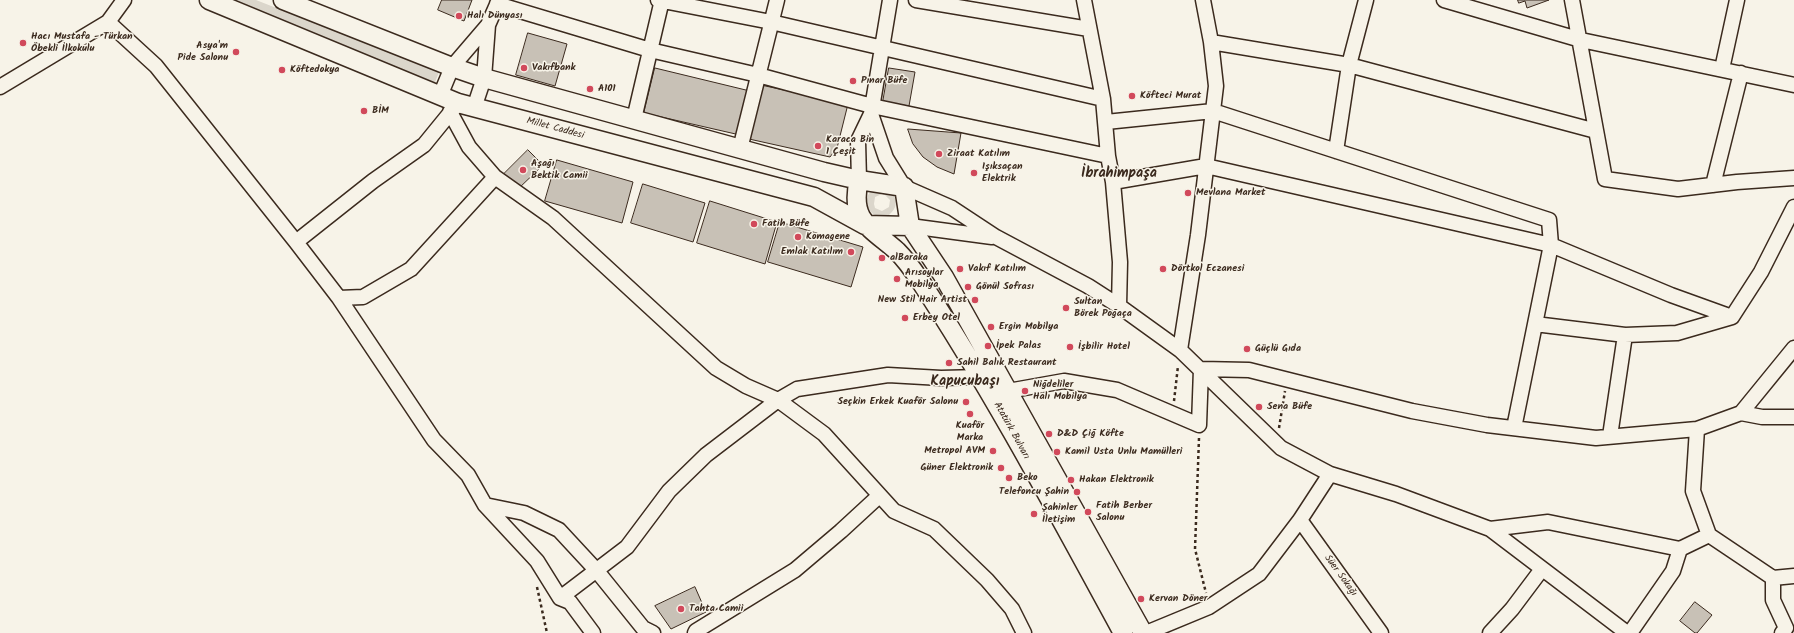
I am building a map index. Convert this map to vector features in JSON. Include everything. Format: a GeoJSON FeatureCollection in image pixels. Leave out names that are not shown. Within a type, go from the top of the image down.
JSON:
{"type":"FeatureCollection","features":[{"type":"Feature","properties":{"kind":"main road","name":"Millet Caddesi"},"geometry":{"type":"LineString","coordinates":[[209,0],[440,96],[461,108],[814,197],[865,225],[910,226]]}},
{"type":"Feature","properties":{"kind":"main road"},"geometry":{"type":"LineString","coordinates":[[283,0],[452,67],[484,78],[824,172],[859,180],[904,187],[910,226]]}},
{"type":"Feature","properties":{"kind":"main road"},"geometry":{"type":"LineString","coordinates":[[859,180],[856,197],[857,206],[865,225]]}},
{"type":"Feature","properties":{"kind":"main road","name":"Atatürk Bulvarı"},"geometry":{"type":"LineString","coordinates":[[865,225],[898,252],[918,278],[981,378],[1123,633]]}},
{"type":"Feature","properties":{"kind":"main road","name":"Atatürk Bulvarı"},"geometry":{"type":"LineString","coordinates":[[910,226],[944,277],[1143,633]]}},
{"type":"Feature","properties":{"kind":"street"},"geometry":{"type":"LineString","coordinates":[[0,87],[108,22],[124,0]]}},
{"type":"Feature","properties":{"kind":"street"},"geometry":{"type":"LineString","coordinates":[[634,119],[661,0],[771,22],[1103,99]]}},
{"type":"Feature","properties":{"kind":"street"},"geometry":{"type":"LineString","coordinates":[[740,149],[777,0]]}},
{"type":"Feature","properties":{"kind":"street"},"geometry":{"type":"LineString","coordinates":[[859,180],[858,141],[871,110],[890,0]]}},
{"type":"Feature","properties":{"kind":"street"},"geometry":{"type":"LineString","coordinates":[[916,0],[1089,29]]}},
{"type":"Feature","properties":{"kind":"street"},"geometry":{"type":"LineString","coordinates":[[1084,0],[1103,99],[1108,156],[1113,182],[1120,262],[1119,306]]}},
{"type":"Feature","properties":{"kind":"street"},"geometry":{"type":"LineString","coordinates":[[1180,350],[1198,235],[1216,86],[1211,42],[1203,0]]}},
{"type":"Feature","properties":{"kind":"street"},"geometry":{"type":"LineString","coordinates":[[1336,151],[1349,65],[1366,0]]}},
{"type":"Feature","properties":{"kind":"street"},"geometry":{"type":"LineString","coordinates":[[1444,0],[1581,40],[1794,85]]}},
{"type":"Feature","properties":{"kind":"street"},"geometry":{"type":"LineString","coordinates":[[1572,0],[1581,40],[1604,178],[1678,189],[1794,178]]}},
{"type":"Feature","properties":{"kind":"street"},"geometry":{"type":"LineString","coordinates":[[1722,69],[1737,0]]}},
{"type":"Feature","properties":{"kind":"street"},"geometry":{"type":"LineString","coordinates":[[440,96],[452,67],[488,25],[498,2],[650,50],[758,75],[871,110],[1108,156]]}},
{"type":"Feature","properties":{"kind":"street"},"geometry":{"type":"LineString","coordinates":[[108,22],[156,66],[296,242],[339,298],[434,440],[468,475],[485,505],[536,561],[560,598],[570,602],[593,633]]}},
{"type":"Feature","properties":{"kind":"street"},"geometry":{"type":"LineString","coordinates":[[296,242],[373,181],[424,145],[461,108],[484,78],[488,25]]}},
{"type":"Feature","properties":{"kind":"street"},"geometry":{"type":"LineString","coordinates":[[1211,42],[1349,65],[1596,131]]}},
{"type":"Feature","properties":{"kind":"street"},"geometry":{"type":"LineString","coordinates":[[1713,185],[1741,73]]}},
{"type":"Feature","properties":{"kind":"street"},"geometry":{"type":"LineString","coordinates":[[461,108],[469,147],[495,177],[553,218],[716,368],[746,386],[778,400],[824,434],[894,511],[934,529],[986,580],[1012,609],[1024,633]]}},
{"type":"Feature","properties":{"kind":"street"},"geometry":{"type":"LineString","coordinates":[[871,110],[886,158],[904,187],[952,208],[996,237],[1088,286],[1119,306],[1180,350],[1281,448],[1330,474],[1396,494],[1490,529],[1628,633],[1672,571],[1680,549]]}},
{"type":"Feature","properties":{"kind":"street"},"geometry":{"type":"LineString","coordinates":[[1106,122],[1213,111],[1549,220],[1551,245],[1514,428]]}},
{"type":"Feature","properties":{"kind":"street"},"geometry":{"type":"LineString","coordinates":[[1113,182],[1206,166],[1551,245],[1671,295],[1732,317]]}},
{"type":"Feature","properties":{"kind":"street"},"geometry":{"type":"LineString","coordinates":[[339,298],[363,296],[411,269],[495,177]]}},
{"type":"Feature","properties":{"kind":"street"},"geometry":{"type":"LineString","coordinates":[[1535,324],[1625,335],[1677,333],[1732,317],[1761,272],[1794,207]]}},
{"type":"Feature","properties":{"kind":"street"},"geometry":{"type":"LineString","coordinates":[[910,226],[996,237]]}},
{"type":"Feature","properties":{"kind":"street"},"geometry":{"type":"LineString","coordinates":[[1610,436],[1625,335]]}},
{"type":"Feature","properties":{"kind":"street"},"geometry":{"type":"LineString","coordinates":[[1741,413],[1794,348]]}},
{"type":"Feature","properties":{"kind":"street"},"geometry":{"type":"LineString","coordinates":[[1201,369],[1249,370],[1412,411],[1487,425],[1596,438],[1697,429],[1741,413],[1762,417],[1794,417]]}},
{"type":"Feature","properties":{"kind":"street"},"geometry":{"type":"LineString","coordinates":[[1008,391],[1064,381],[1117,390],[1199,425],[1201,369]]}},
{"type":"Feature","properties":{"kind":"street"},"geometry":{"type":"LineString","coordinates":[[560,598],[627,547],[669,491],[706,455],[778,400],[797,388],[888,375],[941,378],[981,378]]}},
{"type":"Feature","properties":{"kind":"street"},"geometry":{"type":"LineString","coordinates":[[1697,429],[1693,491],[1709,535],[1773,578],[1794,576]]}},
{"type":"Feature","properties":{"kind":"street"},"geometry":{"type":"LineString","coordinates":[[1146,633],[1209,607],[1259,574],[1300,520],[1330,474]]}},
{"type":"Feature","properties":{"kind":"street"},"geometry":{"type":"LineString","coordinates":[[695,633],[796,570],[879,496]]}},
{"type":"Feature","properties":{"kind":"street"},"geometry":{"type":"LineString","coordinates":[[485,505],[524,513],[559,530],[597,571],[643,628],[653,633]]}},
{"type":"Feature","properties":{"kind":"street","name":"Süer Sokağı"},"geometry":{"type":"LineString","coordinates":[[1300,520],[1381,633]]}},
{"type":"Feature","properties":{"kind":"street"},"geometry":{"type":"LineString","coordinates":[[1490,529],[1548,522],[1680,549],[1709,535]]}},
{"type":"Feature","properties":{"kind":"street"},"geometry":{"type":"LineString","coordinates":[[1490,633],[1512,609],[1542,569]]}},
{"type":"Feature","properties":{"kind":"street"},"geometry":{"type":"LineString","coordinates":[[1773,578],[1773,600],[1786,628],[1782,633]]}},
{"type":"Feature","properties":{"kind":"path"},"geometry":{"type":"LineString","coordinates":[[1172,413],[1180,350]]}},
{"type":"Feature","properties":{"kind":"path"},"geometry":{"type":"LineString","coordinates":[[1277,444],[1287,380]]}},
{"type":"Feature","properties":{"kind":"path"},"geometry":{"type":"LineString","coordinates":[[1199,425],[1195,549],[1209,607]]}},
{"type":"Feature","properties":{"kind":"path"},"geometry":{"type":"LineString","coordinates":[[537,586],[547,633]]}},
{"type":"Feature","properties":{"kind":"shaded area"},"geometry":{"type":"Polygon","coordinates":[[[229,0],[256,0],[439,72],[434,85],[229,0]]]}},
{"type":"Feature","properties":{"kind":"shaded area"},"geometry":{"type":"Polygon","coordinates":[[[873,189],[892,192],[896,204],[889,215],[879,217],[868,209],[867,197],[873,189]],[[882,194],[875,197],[875,208],[882,211],[889,207],[890,200],[882,194]]]}},
{"type":"Feature","properties":{"kind":"building","name":"Halı Dünyası"},"geometry":{"type":"Polygon","coordinates":[[[442,0],[472,0],[464,21],[438,10],[442,0]]]}},
{"type":"Feature","properties":{"kind":"building"},"geometry":{"type":"Polygon","coordinates":[[[1518,0],[1549,0],[1527,8],[1525,1],[1519,3],[1518,0]]]}},
{"type":"Feature","properties":{"kind":"building"},"geometry":{"type":"Polygon","coordinates":[[[528,33],[567,44],[555,86],[516,75],[528,33]]]}},
{"type":"Feature","properties":{"kind":"building"},"geometry":{"type":"Polygon","coordinates":[[[655,68],[750,91],[740,135],[644,113],[655,68]]]}},
{"type":"Feature","properties":{"kind":"building"},"geometry":{"type":"Polygon","coordinates":[[[889,68],[915,72],[909,106],[883,102],[889,68]]]}},
{"type":"Feature","properties":{"kind":"building"},"geometry":{"type":"Polygon","coordinates":[[[761,85],[848,104],[837,148],[830,157],[749,139],[761,85]]]}},
{"type":"Feature","properties":{"kind":"building","name":"Ziraat Katılım"},"geometry":{"type":"Polygon","coordinates":[[[908,129],[961,133],[954,174],[937,167],[923,157],[913,144],[908,129]]]}},
{"type":"Feature","properties":{"kind":"building","name":"Aşağı Bektik Camii"},"geometry":{"type":"Polygon","coordinates":[[[528,150],[543,165],[517,190],[503,175],[528,150]]]}},
{"type":"Feature","properties":{"kind":"building"},"geometry":{"type":"Polygon","coordinates":[[[557,160],[633,182],[622,223],[545,201],[557,160]]]}},
{"type":"Feature","properties":{"kind":"building"},"geometry":{"type":"Polygon","coordinates":[[[643,184],[705,203],[693,242],[631,223],[643,184]]]}},
{"type":"Feature","properties":{"kind":"building"},"geometry":{"type":"Polygon","coordinates":[[[710,201],[777,222],[765,264],[697,243],[710,201]]]}},
{"type":"Feature","properties":{"kind":"building"},"geometry":{"type":"Polygon","coordinates":[[[780,222],[863,247],[851,287],[768,262],[780,222]]]}},
{"type":"Feature","properties":{"kind":"building","name":"Tahta Camii"},"geometry":{"type":"Polygon","coordinates":[[[695,587],[706,612],[671,629],[655,606],[695,587]]]}},
{"type":"Feature","properties":{"kind":"building"},"geometry":{"type":"Polygon","coordinates":[[[1695,602],[1712,615],[1697,633],[1680,621],[1695,602]]]}},
{"type":"Feature","properties":{"kind":"place","name":"Halı Dünyası"},"geometry":{"type":"Point","coordinates":[459,16]}},
{"type":"Feature","properties":{"kind":"place","name":"Hacı Mustafa - Türkan Öbekli İlkokulu"},"geometry":{"type":"Point","coordinates":[23,43]}},
{"type":"Feature","properties":{"kind":"place","name":"Asya'm Pide Salonu"},"geometry":{"type":"Point","coordinates":[236,52]}},
{"type":"Feature","properties":{"kind":"place","name":"Vakıfbank"},"geometry":{"type":"Point","coordinates":[524,68]}},
{"type":"Feature","properties":{"kind":"place","name":"Köftedokya"},"geometry":{"type":"Point","coordinates":[282,70]}},
{"type":"Feature","properties":{"kind":"place","name":"Pınar Büfe"},"geometry":{"type":"Point","coordinates":[853,81]}},
{"type":"Feature","properties":{"kind":"place","name":"A101"},"geometry":{"type":"Point","coordinates":[590,89]}},
{"type":"Feature","properties":{"kind":"place","name":"Köfteci Murat"},"geometry":{"type":"Point","coordinates":[1132,96]}},
{"type":"Feature","properties":{"kind":"place","name":"BİM"},"geometry":{"type":"Point","coordinates":[364,111]}},
{"type":"Feature","properties":{"kind":"place","name":"Karaca Bin 1 Çeşit"},"geometry":{"type":"Point","coordinates":[818,146]}},
{"type":"Feature","properties":{"kind":"place","name":"Ziraat Katılım"},"geometry":{"type":"Point","coordinates":[939,154]}},
{"type":"Feature","properties":{"kind":"place","name":"Aşağı Bektik Camii"},"geometry":{"type":"Point","coordinates":[523,170]}},
{"type":"Feature","properties":{"kind":"place","name":"Işıksaçan Elektrik"},"geometry":{"type":"Point","coordinates":[974,173]}},
{"type":"Feature","properties":{"kind":"place","name":"Mevlana Market"},"geometry":{"type":"Point","coordinates":[1188,193]}},
{"type":"Feature","properties":{"kind":"place","name":"Fatih Büfe"},"geometry":{"type":"Point","coordinates":[754,224]}},
{"type":"Feature","properties":{"kind":"place","name":"Komagene"},"geometry":{"type":"Point","coordinates":[798,237]}},
{"type":"Feature","properties":{"kind":"place","name":"Emlak Katılım"},"geometry":{"type":"Point","coordinates":[851,252]}},
{"type":"Feature","properties":{"kind":"place","name":"alBaraka"},"geometry":{"type":"Point","coordinates":[882,258]}},
{"type":"Feature","properties":{"kind":"place","name":"Vakıf Katılım"},"geometry":{"type":"Point","coordinates":[960,269]}},
{"type":"Feature","properties":{"kind":"place","name":"Dörtkol Eczanesi"},"geometry":{"type":"Point","coordinates":[1163,269]}},
{"type":"Feature","properties":{"kind":"place","name":"Arısoylar Mobilya"},"geometry":{"type":"Point","coordinates":[897,279]}},
{"type":"Feature","properties":{"kind":"place","name":"Gönül Sofrası"},"geometry":{"type":"Point","coordinates":[968,287]}},
{"type":"Feature","properties":{"kind":"place","name":"New Stil Hair Artist"},"geometry":{"type":"Point","coordinates":[975,300]}},
{"type":"Feature","properties":{"kind":"place","name":"Sultan Börek Poğaça"},"geometry":{"type":"Point","coordinates":[1066,308]}},
{"type":"Feature","properties":{"kind":"place","name":"Erbey Otel"},"geometry":{"type":"Point","coordinates":[905,318]}},
{"type":"Feature","properties":{"kind":"place","name":"Ergin Mobilya"},"geometry":{"type":"Point","coordinates":[991,327]}},
{"type":"Feature","properties":{"kind":"place","name":"İpek Palas"},"geometry":{"type":"Point","coordinates":[988,346]}},
{"type":"Feature","properties":{"kind":"place","name":"İşbilir Hotel"},"geometry":{"type":"Point","coordinates":[1070,347]}},
{"type":"Feature","properties":{"kind":"place","name":"Güçlü Gıda"},"geometry":{"type":"Point","coordinates":[1247,349]}},
{"type":"Feature","properties":{"kind":"place","name":"Sahil Balık Restaurant"},"geometry":{"type":"Point","coordinates":[949,363]}},
{"type":"Feature","properties":{"kind":"place","name":"Niğdeliler Halı Mobilya"},"geometry":{"type":"Point","coordinates":[1025,391]}},
{"type":"Feature","properties":{"kind":"place","name":"Seçkin Erkek Kuaför Salonu"},"geometry":{"type":"Point","coordinates":[966,402]}},
{"type":"Feature","properties":{"kind":"place","name":"Sena Büfe"},"geometry":{"type":"Point","coordinates":[1259,407]}},
{"type":"Feature","properties":{"kind":"place","name":"Kuaför Marka"},"geometry":{"type":"Point","coordinates":[970,414]}},
{"type":"Feature","properties":{"kind":"place","name":"D&D Çiğ Köfte"},"geometry":{"type":"Point","coordinates":[1049,434]}},
{"type":"Feature","properties":{"kind":"place","name":"Metropol AVM"},"geometry":{"type":"Point","coordinates":[993,451]}},
{"type":"Feature","properties":{"kind":"place","name":"Kamil Usta Unlu Mamülleri"},"geometry":{"type":"Point","coordinates":[1057,452]}},
{"type":"Feature","properties":{"kind":"place","name":"Güner Elektronik"},"geometry":{"type":"Point","coordinates":[1001,468]}},
{"type":"Feature","properties":{"kind":"place","name":"Beko"},"geometry":{"type":"Point","coordinates":[1009,478]}},
{"type":"Feature","properties":{"kind":"place","name":"Hakan Elektronik"},"geometry":{"type":"Point","coordinates":[1071,480]}},
{"type":"Feature","properties":{"kind":"place","name":"Telefoncu Şahin"},"geometry":{"type":"Point","coordinates":[1077,492]}},
{"type":"Feature","properties":{"kind":"place","name":"Fatih Berber Salonu"},"geometry":{"type":"Point","coordinates":[1088,512]}},
{"type":"Feature","properties":{"kind":"place","name":"Şahinler İletişim"},"geometry":{"type":"Point","coordinates":[1034,514]}},
{"type":"Feature","properties":{"kind":"place","name":"Kervan Döner"},"geometry":{"type":"Point","coordinates":[1141,599]}},
{"type":"Feature","properties":{"kind":"place","name":"Tahta Camii"},"geometry":{"type":"Point","coordinates":[681,609]}},
{"type":"Feature","properties":{"kind":"district","name":"İbrahimpaşa"},"geometry":{"type":"Point","coordinates":[1119,175]}},
{"type":"Feature","properties":{"kind":"district","name":"Kapucubaşı"},"geometry":{"type":"Point","coordinates":[965,383]}}]}
